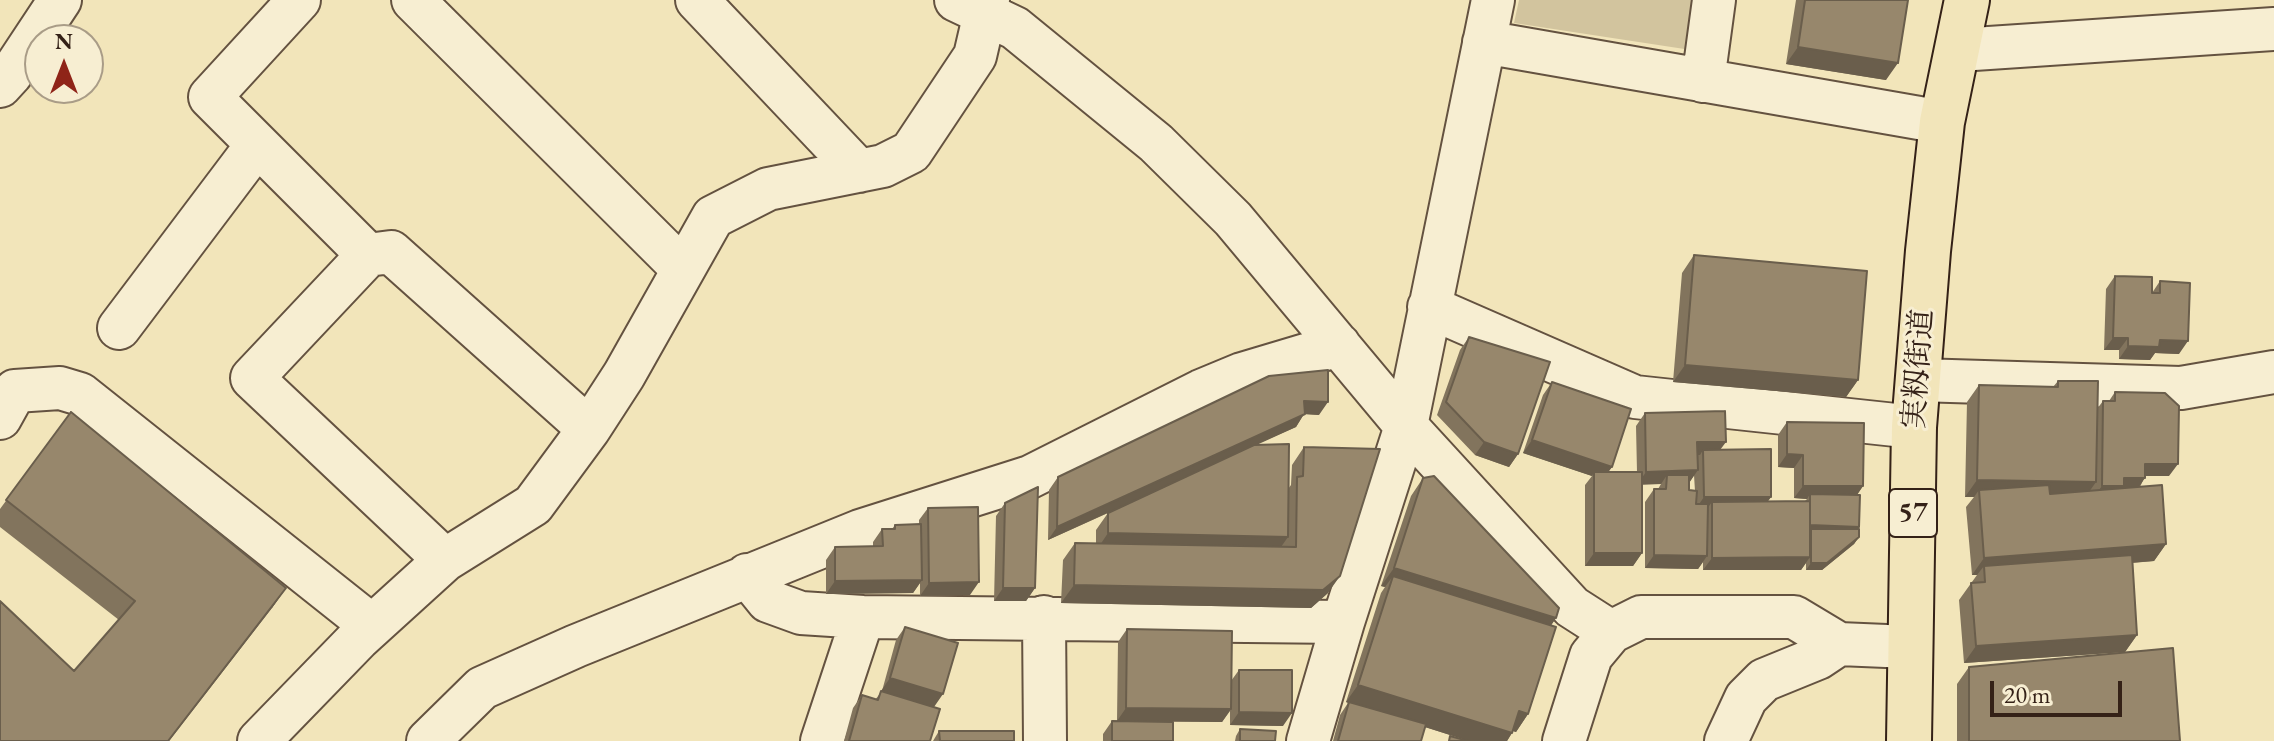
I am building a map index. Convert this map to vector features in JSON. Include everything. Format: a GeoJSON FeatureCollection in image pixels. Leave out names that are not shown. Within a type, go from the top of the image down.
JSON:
{"type":"FeatureCollection","features":[{"type":"Feature","properties":{"kind":"main road","name":"実籾街道"},"geometry":{"type":"LineString","coordinates":[[1909,741],[1914,427],[1942,122],[1967,0]]}},
{"type":"Feature","properties":{"kind":"street"},"geometry":{"type":"LineString","coordinates":[[0,86],[60,0]]}},
{"type":"Feature","properties":{"kind":"street"},"geometry":{"type":"LineString","coordinates":[[299,0],[210,97],[368,255]]}},
{"type":"Feature","properties":{"kind":"street"},"geometry":{"type":"LineString","coordinates":[[413,0],[683,269]]}},
{"type":"Feature","properties":{"kind":"street"},"geometry":{"type":"LineString","coordinates":[[697,0],[859,171]]}},
{"type":"Feature","properties":{"kind":"street"},"geometry":{"type":"LineString","coordinates":[[1308,741],[1406,426],[1493,0]]}},
{"type":"Feature","properties":{"kind":"street"},"geometry":{"type":"LineString","coordinates":[[1703,81],[1714,0]]}},
{"type":"Feature","properties":{"kind":"street"},"geometry":{"type":"LineString","coordinates":[[259,741],[372,626],[445,560],[533,505],[624,375],[713,217],[768,189],[883,166],[911,152],[975,56],[976,5],[1015,28],[1156,143],[1233,219],[1406,426],[1572,607],[1611,632]]}},
{"type":"Feature","properties":{"kind":"street"},"geometry":{"type":"LineString","coordinates":[[1959,50],[2274,29]]}},
{"type":"Feature","properties":{"kind":"street"},"geometry":{"type":"LineString","coordinates":[[1484,42],[1942,122]]}},
{"type":"Feature","properties":{"kind":"street"},"geometry":{"type":"LineString","coordinates":[[119,328],[257,145]]}},
{"type":"Feature","properties":{"kind":"street"},"geometry":{"type":"LineString","coordinates":[[445,560],[252,378],[368,255],[391,252],[589,429]]}},
{"type":"Feature","properties":{"kind":"street"},"geometry":{"type":"LineString","coordinates":[[1429,307],[1635,397],[1914,427]]}},
{"type":"Feature","properties":{"kind":"street"},"geometry":{"type":"LineString","coordinates":[[428,741],[482,688],[576,646],[747,575],[902,516],[1030,477],[1201,391],[1242,374],[1339,345]]}},
{"type":"Feature","properties":{"kind":"street"},"geometry":{"type":"LineString","coordinates":[[1918,380],[2181,388],[2274,372]]}},
{"type":"Feature","properties":{"kind":"street"},"geometry":{"type":"LineString","coordinates":[[0,418],[15,391],[60,388],[80,394],[372,626]]}},
{"type":"Feature","properties":{"kind":"street"},"geometry":{"type":"LineString","coordinates":[[747,575],[768,601],[801,613],[863,617],[1343,622]]}},
{"type":"Feature","properties":{"kind":"street"},"geometry":{"type":"LineString","coordinates":[[822,741],[863,617]]}},
{"type":"Feature","properties":{"kind":"street"},"geometry":{"type":"LineString","coordinates":[[1044,617],[1045,741]]}},
{"type":"Feature","properties":{"kind":"street"},"geometry":{"type":"LineString","coordinates":[[1576,729],[1591,656],[1611,632],[1641,617],[1794,617],[1839,644],[1910,647]]}},
{"type":"Feature","properties":{"kind":"street"},"geometry":{"type":"LineString","coordinates":[[1726,741],[1746,698],[1764,680],[1818,658],[1839,644]]}},
{"type":"Feature","properties":{"kind":"shaded area"},"geometry":{"type":"Polygon","coordinates":[[[1519,0],[1698,0],[1691,50],[1514,23],[1519,0]]]}},
{"type":"Feature","properties":{"kind":"building"},"geometry":{"type":"Polygon","coordinates":[[[1805,0],[1908,0],[1898,63],[1798,47],[1805,0]]]}},
{"type":"Feature","properties":{"kind":"building"},"geometry":{"type":"Polygon","coordinates":[[[1694,255],[1867,271],[1858,380],[1685,365],[1694,255]]]}},
{"type":"Feature","properties":{"kind":"building"},"geometry":{"type":"Polygon","coordinates":[[[2115,276],[2152,277],[2152,293],[2160,293],[2160,281],[2190,283],[2188,341],[2160,340],[2159,347],[2128,346],[2128,338],[2113,338],[2115,276]]]}},
{"type":"Feature","properties":{"kind":"building"},"geometry":{"type":"Polygon","coordinates":[[[1469,337],[1550,362],[1518,454],[1484,442],[1446,402],[1469,337]]]}},
{"type":"Feature","properties":{"kind":"building"},"geometry":{"type":"Polygon","coordinates":[[[1328,370],[1328,402],[1304,401],[1305,414],[1057,527],[1058,477],[1269,376],[1328,370]]]}},
{"type":"Feature","properties":{"kind":"building"},"geometry":{"type":"Polygon","coordinates":[[[2058,381],[2098,381],[2096,482],[1977,480],[1979,385],[2058,387],[2058,381]]]}},
{"type":"Feature","properties":{"kind":"building"},"geometry":{"type":"Polygon","coordinates":[[[1552,382],[1631,409],[1612,467],[1532,440],[1552,382]]]}},
{"type":"Feature","properties":{"kind":"building"},"geometry":{"type":"Polygon","coordinates":[[[2115,392],[2165,393],[2179,406],[2178,464],[2145,464],[2145,478],[2124,478],[2124,486],[2102,486],[2103,401],[2115,401],[2115,392]]]}},
{"type":"Feature","properties":{"kind":"building"},"geometry":{"type":"Polygon","coordinates":[[[1725,411],[1726,442],[1697,442],[1698,470],[1646,472],[1645,413],[1725,411]]]}},
{"type":"Feature","properties":{"kind":"building"},"geometry":{"type":"Polygon","coordinates":[[[71,412],[286,588],[168,741],[0,741],[0,601],[74,671],[135,601],[6,500],[71,412]]]}},
{"type":"Feature","properties":{"kind":"building"},"geometry":{"type":"Polygon","coordinates":[[[1787,422],[1864,423],[1863,486],[1803,486],[1803,455],[1787,454],[1787,422]]]}},
{"type":"Feature","properties":{"kind":"building"},"geometry":{"type":"Polygon","coordinates":[[[1289,444],[1288,537],[1108,533],[1108,513],[1254,445],[1289,444]]]}},
{"type":"Feature","properties":{"kind":"building"},"geometry":{"type":"Polygon","coordinates":[[[1304,447],[1380,449],[1340,576],[1323,590],[1074,585],[1075,543],[1296,547],[1297,477],[1303,476],[1304,447]]]}},
{"type":"Feature","properties":{"kind":"building"},"geometry":{"type":"Polygon","coordinates":[[[1771,449],[1771,497],[1704,497],[1703,450],[1771,449]]]}},
{"type":"Feature","properties":{"kind":"building"},"geometry":{"type":"Polygon","coordinates":[[[1594,472],[1642,472],[1642,553],[1594,553],[1594,472]]]}},
{"type":"Feature","properties":{"kind":"building"},"geometry":{"type":"Polygon","coordinates":[[[1667,475],[1689,475],[1689,490],[1697,491],[1696,504],[1708,504],[1707,556],[1654,555],[1654,489],[1666,489],[1667,475]]]}},
{"type":"Feature","properties":{"kind":"building"},"geometry":{"type":"Polygon","coordinates":[[[1434,476],[1559,608],[1556,618],[1394,568],[1423,478],[1434,476]]]}},
{"type":"Feature","properties":{"kind":"building"},"geometry":{"type":"Polygon","coordinates":[[[2049,485],[2050,494],[2162,485],[2166,544],[1984,558],[1979,490],[2049,485]]]}},
{"type":"Feature","properties":{"kind":"building"},"geometry":{"type":"Polygon","coordinates":[[[1038,487],[1035,588],[1003,588],[1005,503],[1038,487]]]}},
{"type":"Feature","properties":{"kind":"building"},"geometry":{"type":"Polygon","coordinates":[[[1810,494],[1860,495],[1859,527],[1810,525],[1810,494]]]}},
{"type":"Feature","properties":{"kind":"building"},"geometry":{"type":"Polygon","coordinates":[[[1810,501],[1810,557],[1712,558],[1712,502],[1810,501]]]}},
{"type":"Feature","properties":{"kind":"building"},"geometry":{"type":"Polygon","coordinates":[[[978,507],[979,582],[929,583],[928,508],[978,507]]]}},
{"type":"Feature","properties":{"kind":"building"},"geometry":{"type":"Polygon","coordinates":[[[921,524],[922,580],[835,581],[835,547],[883,546],[882,529],[921,524]]]}},
{"type":"Feature","properties":{"kind":"building"},"geometry":{"type":"Polygon","coordinates":[[[1811,529],[1859,529],[1859,537],[1827,563],[1811,563],[1811,529]]]}},
{"type":"Feature","properties":{"kind":"building"},"geometry":{"type":"Polygon","coordinates":[[[2132,555],[2137,635],[1976,646],[1971,583],[1985,582],[1984,566],[2132,555]]]}},
{"type":"Feature","properties":{"kind":"building"},"geometry":{"type":"Polygon","coordinates":[[[1393,576],[1556,627],[1528,714],[1519,711],[1512,733],[1358,685],[1393,576]]]}},
{"type":"Feature","properties":{"kind":"building"},"geometry":{"type":"Polygon","coordinates":[[[905,627],[958,643],[943,694],[890,678],[905,627]]]}},
{"type":"Feature","properties":{"kind":"building"},"geometry":{"type":"Polygon","coordinates":[[[1127,629],[1232,631],[1231,709],[1126,708],[1127,629]]]}},
{"type":"Feature","properties":{"kind":"building"},"geometry":{"type":"Polygon","coordinates":[[[2173,648],[2180,741],[1969,741],[1969,667],[2173,648]]]}},
{"type":"Feature","properties":{"kind":"building"},"geometry":{"type":"Polygon","coordinates":[[[1239,670],[1292,670],[1292,713],[1239,712],[1239,670]]]}},
{"type":"Feature","properties":{"kind":"building"},"geometry":{"type":"Polygon","coordinates":[[[881,691],[940,709],[930,741],[849,741],[862,695],[878,700],[881,691]]]}},
{"type":"Feature","properties":{"kind":"building"},"geometry":{"type":"Polygon","coordinates":[[[1349,702],[1426,724],[1421,741],[1338,741],[1349,702]]]}},
{"type":"Feature","properties":{"kind":"building"},"geometry":{"type":"Polygon","coordinates":[[[1112,721],[1173,722],[1173,741],[1112,741],[1112,721]]]}},
{"type":"Feature","properties":{"kind":"building"},"geometry":{"type":"Polygon","coordinates":[[[1240,729],[1276,731],[1275,741],[1240,741],[1240,729]]]}},
{"type":"Feature","properties":{"kind":"building"},"geometry":{"type":"Polygon","coordinates":[[[939,731],[1014,731],[1014,741],[940,741],[939,731]]]}},
{"type":"Feature","properties":{"kind":"building"},"geometry":{"type":"Polygon","coordinates":[[[1450,736],[1468,741],[1449,741],[1450,736]]]}}]}
